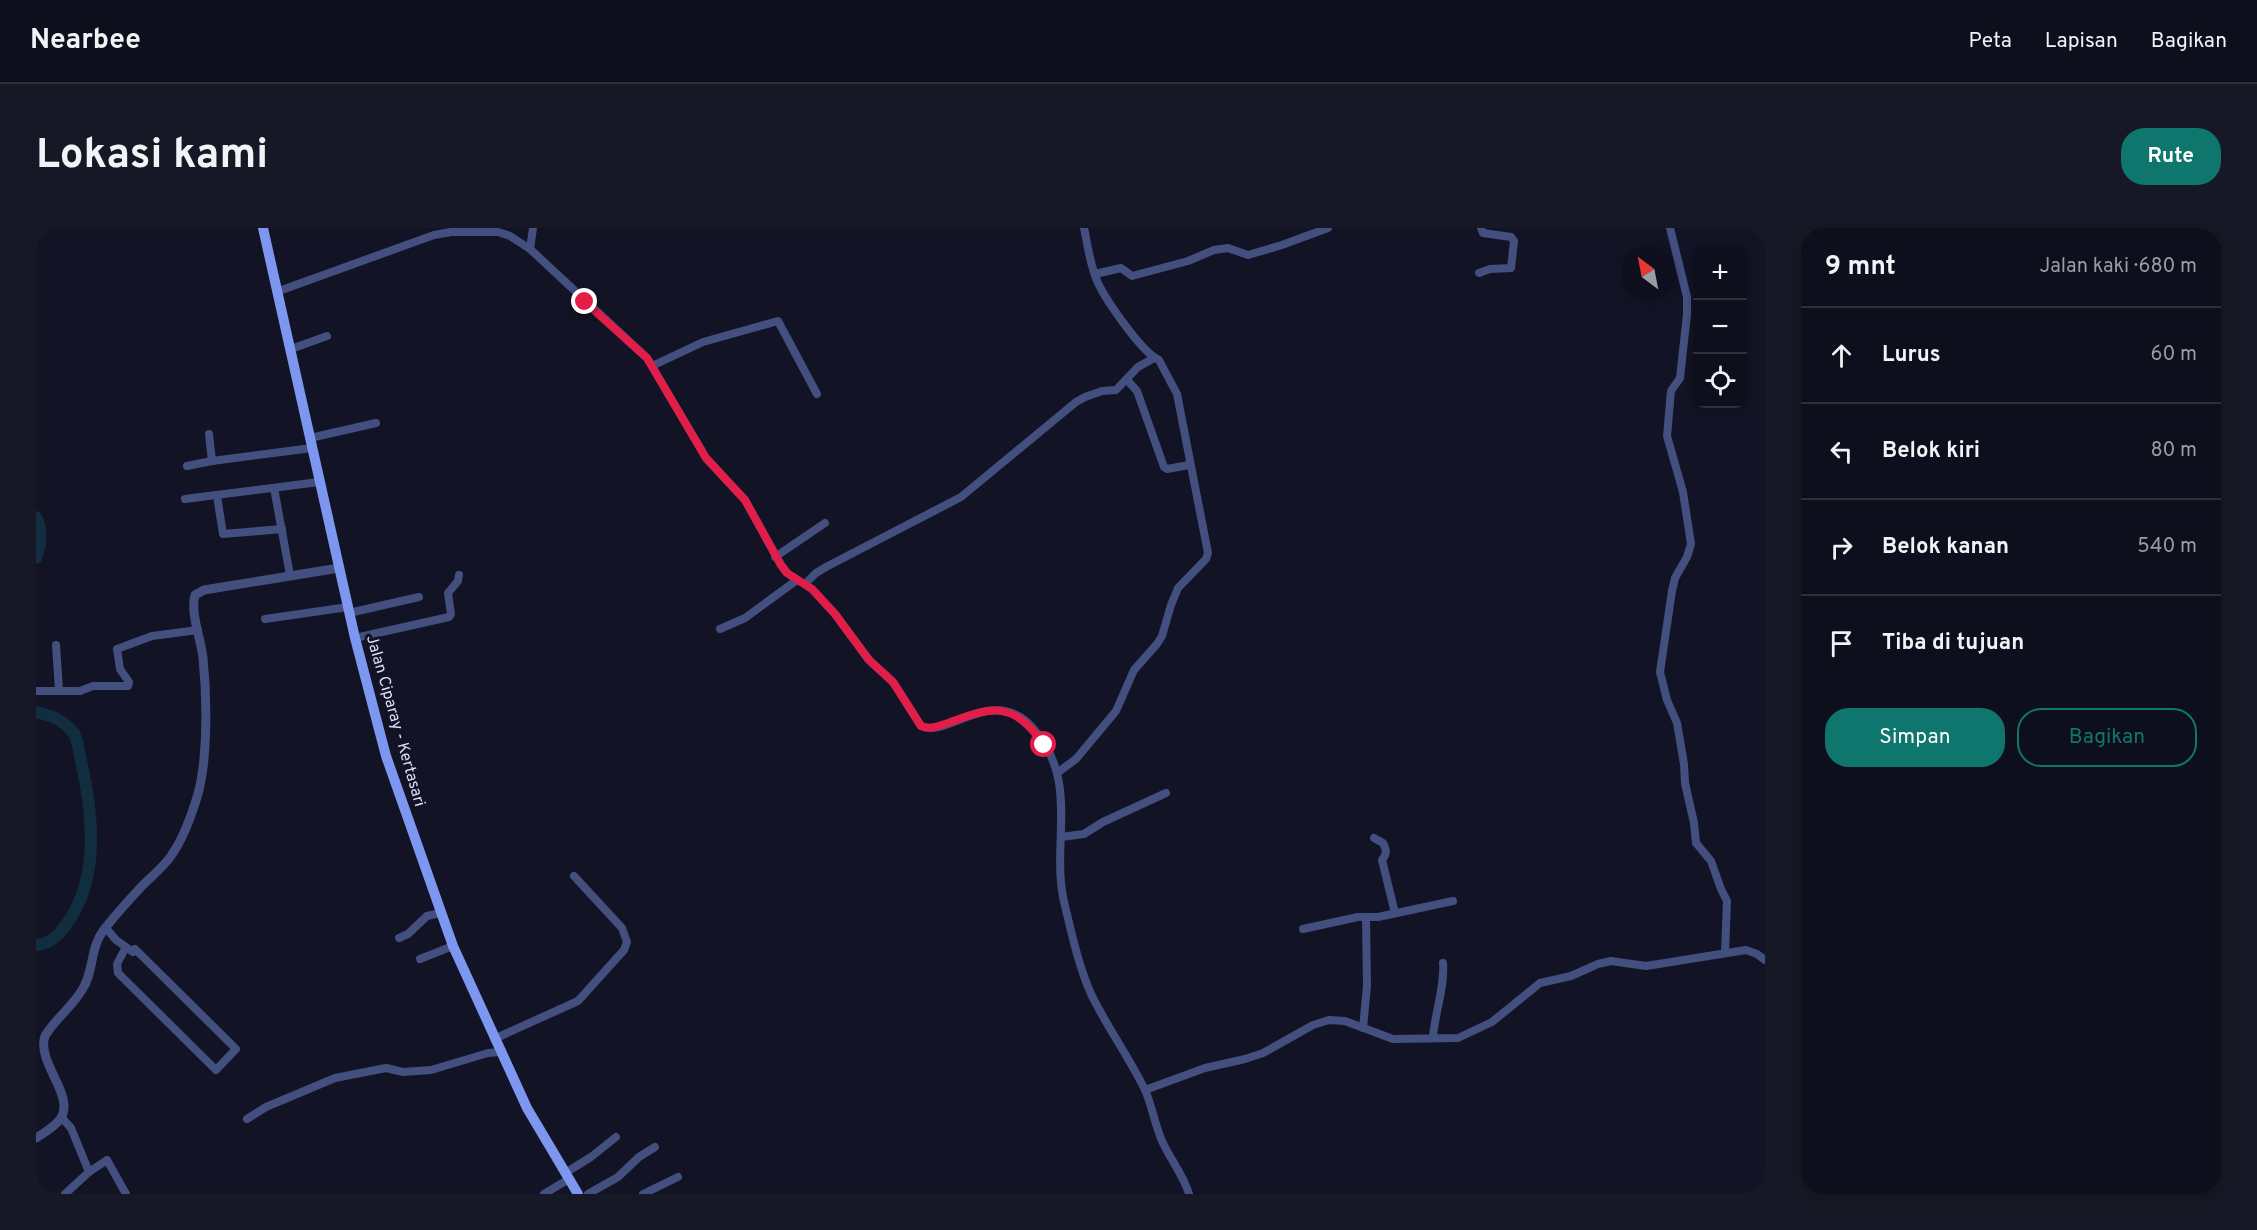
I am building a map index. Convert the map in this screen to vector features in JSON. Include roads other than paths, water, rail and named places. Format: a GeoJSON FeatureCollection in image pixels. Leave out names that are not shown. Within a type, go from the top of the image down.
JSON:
{"type":"FeatureCollection","features":[{"type":"Feature","properties":{"kind":"main road","name":"Jalan Ciparay - Kertasari"},"geometry":{"type":"LineString","coordinates":[[263,228],[279,291],[355,638],[386,756],[453,946],[500,1052],[537,1126],[578,1194]]}},
{"type":"Feature","properties":{"kind":"street"},"geometry":{"type":"LineString","coordinates":[[530,249],[533,228]]}},
{"type":"Feature","properties":{"kind":"street"},"geometry":{"type":"LineString","coordinates":[[1057,773],[1076,759],[1116,711],[1134,670],[1162,636],[1171,605],[1179,588],[1207,556],[1177,394],[1159,360],[1154,358],[1113,308],[1098,283],[1084,228]]}},
{"type":"Feature","properties":{"kind":"street"},"geometry":{"type":"LineString","coordinates":[[1095,274],[1121,268],[1132,276],[1188,261],[1221,249],[1234,250],[1248,255],[1328,228]]}},
{"type":"Feature","properties":{"kind":"street"},"geometry":{"type":"LineString","coordinates":[[1479,273],[1490,269],[1511,268],[1514,241],[1511,237],[1483,233],[1481,228]]}},
{"type":"Feature","properties":{"kind":"street"},"geometry":{"type":"LineString","coordinates":[[1670,228],[1687,297],[1687,314],[1680,378],[1671,391],[1667,436],[1683,492],[1691,544],[1687,557],[1675,578],[1660,672],[1666,700],[1677,723],[1696,843],[1711,861],[1727,901],[1725,953]]}},
{"type":"Feature","properties":{"kind":"street"},"geometry":{"type":"LineString","coordinates":[[279,291],[434,235],[465,230],[498,232],[510,236],[530,249],[641,351],[706,458],[745,500],[775,557],[787,573],[806,583],[835,614],[869,660],[893,682],[921,726],[932,728],[985,711],[1012,713],[1031,727],[1053,760],[1057,773],[1062,819],[1061,879],[1064,904],[1084,973],[1100,1010],[1145,1090],[1162,1141],[1189,1194]]}},
{"type":"Feature","properties":{"kind":"street"},"geometry":{"type":"LineString","coordinates":[[652,366],[703,342],[778,321],[817,394]]}},
{"type":"Feature","properties":{"kind":"street"},"geometry":{"type":"LineString","coordinates":[[291,350],[327,336]]}},
{"type":"Feature","properties":{"kind":"street"},"geometry":{"type":"LineString","coordinates":[[806,583],[826,567],[961,497],[1076,402],[1102,391],[1113,392],[1138,368],[1154,358]]}},
{"type":"Feature","properties":{"kind":"street"},"geometry":{"type":"LineString","coordinates":[[1127,380],[1137,391],[1165,468],[1189,465]]}},
{"type":"Feature","properties":{"kind":"street"},"geometry":{"type":"LineString","coordinates":[[187,466],[311,443],[376,423]]}},
{"type":"Feature","properties":{"kind":"street"},"geometry":{"type":"LineString","coordinates":[[208,434],[212,461]]}},
{"type":"Feature","properties":{"kind":"street"},"geometry":{"type":"LineString","coordinates":[[185,499],[319,482]]}},
{"type":"Feature","properties":{"kind":"street"},"geometry":{"type":"LineString","coordinates":[[274,488],[290,575]]}},
{"type":"Feature","properties":{"kind":"street"},"geometry":{"type":"LineString","coordinates":[[217,495],[223,534],[282,529]]}},
{"type":"Feature","properties":{"kind":"street"},"geometry":{"type":"LineString","coordinates":[[775,557],[825,523]]}},
{"type":"Feature","properties":{"kind":"street"},"geometry":{"type":"LineString","coordinates":[[36,1138],[52,1127],[61,1117],[63,1110],[62,1100],[43,1054],[42,1045],[45,1036],[82,991],[94,946],[106,928],[173,853],[184,833],[198,793],[204,756],[204,660],[194,598],[200,591],[339,568]]}},
{"type":"Feature","properties":{"kind":"street"},"geometry":{"type":"LineString","coordinates":[[355,638],[449,616],[451,614],[448,593],[458,581],[459,574]]}},
{"type":"Feature","properties":{"kind":"street"},"geometry":{"type":"LineString","coordinates":[[720,629],[745,618],[797,580]]}},
{"type":"Feature","properties":{"kind":"street"},"geometry":{"type":"LineString","coordinates":[[265,618],[349,610],[419,597]]}},
{"type":"Feature","properties":{"kind":"street"},"geometry":{"type":"LineString","coordinates":[[36,691],[80,691],[93,686],[128,686],[129,682],[119,665],[117,650],[152,636],[198,630]]}},
{"type":"Feature","properties":{"kind":"street"},"geometry":{"type":"LineString","coordinates":[[56,645],[58,690]]}},
{"type":"Feature","properties":{"kind":"street"},"geometry":{"type":"LineString","coordinates":[[1061,837],[1084,834],[1103,822],[1166,793]]}},
{"type":"Feature","properties":{"kind":"street"},"geometry":{"type":"LineString","coordinates":[[1374,838],[1383,843],[1386,848],[1382,861],[1395,914]]}},
{"type":"Feature","properties":{"kind":"street"},"geometry":{"type":"LineString","coordinates":[[495,1039],[578,1001],[595,985],[624,950],[627,942],[622,928],[574,876]]}},
{"type":"Feature","properties":{"kind":"street"},"geometry":{"type":"LineString","coordinates":[[1303,929],[1395,914],[1453,901]]}},
{"type":"Feature","properties":{"kind":"street"},"geometry":{"type":"LineString","coordinates":[[399,938],[408,934],[427,916],[441,913]]}},
{"type":"Feature","properties":{"kind":"street"},"geometry":{"type":"LineString","coordinates":[[1363,1028],[1367,986],[1366,917]]}},
{"type":"Feature","properties":{"kind":"street"},"geometry":{"type":"LineString","coordinates":[[106,928],[116,940],[126,947],[133,952],[135,949],[236,1049],[216,1070],[118,973],[117,964],[126,947]]}},
{"type":"Feature","properties":{"kind":"street"},"geometry":{"type":"LineString","coordinates":[[420,959],[453,946]]}},
{"type":"Feature","properties":{"kind":"street"},"geometry":{"type":"LineString","coordinates":[[1145,1090],[1205,1068],[1263,1053],[1313,1025],[1329,1020],[1345,1021],[1393,1039],[1433,1036],[1458,1038],[1477,1030],[1506,1011],[1540,983],[1570,976],[1598,964],[1611,961],[1646,966],[1746,950],[1765,960]]}},
{"type":"Feature","properties":{"kind":"street"},"geometry":{"type":"LineString","coordinates":[[1433,1036],[1444,974],[1443,963]]}},
{"type":"Feature","properties":{"kind":"street"},"geometry":{"type":"LineString","coordinates":[[247,1119],[266,1107],[335,1078],[386,1068],[403,1072],[431,1070],[488,1053],[500,1052]]}},
{"type":"Feature","properties":{"kind":"street"},"geometry":{"type":"LineString","coordinates":[[61,1117],[71,1128],[89,1172]]}},
{"type":"Feature","properties":{"kind":"street"},"geometry":{"type":"LineString","coordinates":[[544,1194],[616,1137]]}},
{"type":"Feature","properties":{"kind":"street"},"geometry":{"type":"LineString","coordinates":[[588,1194],[618,1177],[641,1156],[656,1148]]}},
{"type":"Feature","properties":{"kind":"street"},"geometry":{"type":"LineString","coordinates":[[65,1194],[89,1172],[107,1160],[126,1194]]}},
{"type":"Feature","properties":{"kind":"street"},"geometry":{"type":"LineString","coordinates":[[643,1194],[678,1177]]}},
{"type":"Feature","properties":{"kind":"waterway"},"geometry":{"type":"LineString","coordinates":[[36,517],[40,528],[36,558]]}},
{"type":"Feature","properties":{"kind":"waterway"},"geometry":{"type":"LineString","coordinates":[[36,712],[60,721],[76,737],[91,823],[89,865],[78,904],[58,934],[46,943],[36,945]]}}]}
